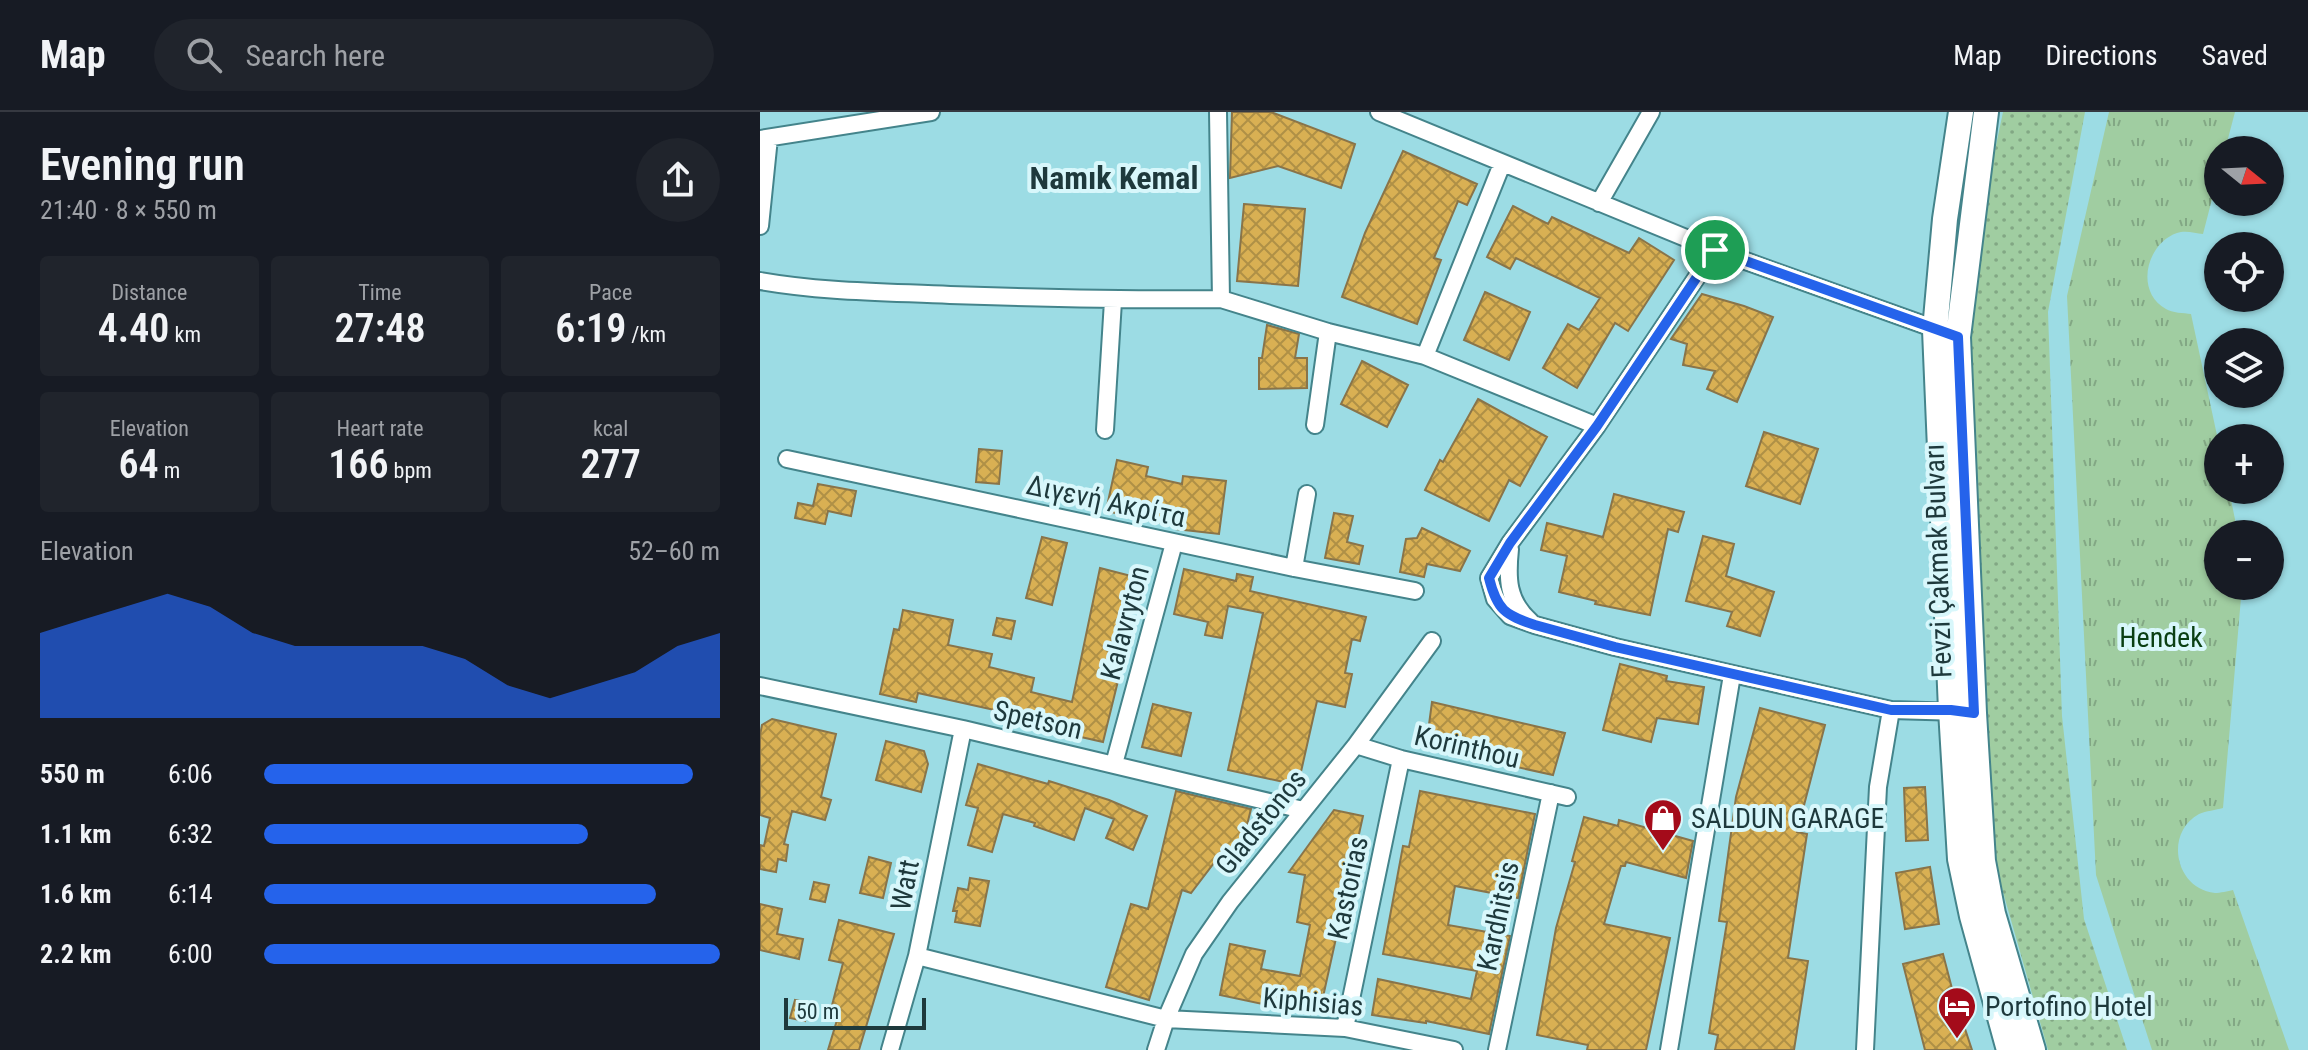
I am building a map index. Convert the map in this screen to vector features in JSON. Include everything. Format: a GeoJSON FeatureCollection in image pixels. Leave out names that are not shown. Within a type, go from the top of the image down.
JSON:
{"type":"FeatureCollection","features":[{"type":"Feature","properties":{"kind":"main road","name":"Fevzi Çakmak Bulvarı"},"geometry":{"type":"LineString","coordinates":[[1961,112],[1945,219],[1946,333],[1962,712],[1960,859],[1972,916],[2009,1050]]}},
{"type":"Feature","properties":{"kind":"main road","name":"Fevzi Çakmak Bulvarı"},"geometry":{"type":"LineString","coordinates":[[1946,333],[1986,112]]}},
{"type":"Feature","properties":{"kind":"main road","name":"Fevzi Çakmak Bulvarı"},"geometry":{"type":"LineString","coordinates":[[1962,712],[1993,914],[2033,1050]]}},
{"type":"Feature","properties":{"kind":"street"},"geometry":{"type":"LineString","coordinates":[[760,226],[764,139],[931,112]]}},
{"type":"Feature","properties":{"kind":"street"},"geometry":{"type":"LineString","coordinates":[[1218,112],[1221,299]]}},
{"type":"Feature","properties":{"kind":"street"},"geometry":{"type":"LineString","coordinates":[[1379,112],[1715,250],[1946,333]]}},
{"type":"Feature","properties":{"kind":"street"},"geometry":{"type":"LineString","coordinates":[[1599,203],[1651,112]]}},
{"type":"Feature","properties":{"kind":"street"},"geometry":{"type":"LineString","coordinates":[[1425,356],[1502,164]]}},
{"type":"Feature","properties":{"kind":"street"},"geometry":{"type":"LineString","coordinates":[[1715,250],[1597,426],[1510,543],[1489,578],[1495,599],[1510,616],[1535,625],[1732,675],[1891,710],[1962,712]]}},
{"type":"Feature","properties":{"kind":"street"},"geometry":{"type":"LineString","coordinates":[[760,281],[848,291],[1113,301],[1221,299],[1328,332],[1425,356],[1597,426]]}},
{"type":"Feature","properties":{"kind":"street"},"geometry":{"type":"LineString","coordinates":[[1105,430],[1113,301]]}},
{"type":"Feature","properties":{"kind":"street"},"geometry":{"type":"LineString","coordinates":[[1315,425],[1328,332]]}},
{"type":"Feature","properties":{"kind":"street","name":"Διγενή Ακρίτα"},"geometry":{"type":"LineString","coordinates":[[787,459],[1174,543],[1415,591]]}},
{"type":"Feature","properties":{"kind":"street"},"geometry":{"type":"LineString","coordinates":[[1294,568],[1307,494]]}},
{"type":"Feature","properties":{"kind":"street","name":"Kalavryton"},"geometry":{"type":"LineString","coordinates":[[1114,764],[1174,543]]}},
{"type":"Feature","properties":{"kind":"street","name":"Gladstonos"},"geometry":{"type":"LineString","coordinates":[[1156,1050],[1194,954],[1230,902],[1356,745],[1432,641]]}},
{"type":"Feature","properties":{"kind":"street"},"geometry":{"type":"LineString","coordinates":[[1669,1050],[1732,675]]}},
{"type":"Feature","properties":{"kind":"street","name":"Spetson"},"geometry":{"type":"LineString","coordinates":[[760,686],[963,729],[1303,810]]}},
{"type":"Feature","properties":{"kind":"street"},"geometry":{"type":"LineString","coordinates":[[1865,1050],[1878,787],[1891,710]]}},
{"type":"Feature","properties":{"kind":"street","name":"Watt"},"geometry":{"type":"LineString","coordinates":[[890,1050],[917,956],[963,729]]}},
{"type":"Feature","properties":{"kind":"street","name":"Korinthou"},"geometry":{"type":"LineString","coordinates":[[1356,745],[1401,759],[1559,795]]}},
{"type":"Feature","properties":{"kind":"street","name":"Kastorias"},"geometry":{"type":"LineString","coordinates":[[1345,1028],[1401,759]]}},
{"type":"Feature","properties":{"kind":"street","name":"Kardhitsis"},"geometry":{"type":"LineString","coordinates":[[1497,1050],[1559,795]]}},
{"type":"Feature","properties":{"kind":"street","name":"Kiphisias"},"geometry":{"type":"LineString","coordinates":[[917,956],[1166,1019],[1345,1028],[1454,1050]]}},
{"type":"Feature","properties":{"kind":"green space"},"geometry":{"type":"Polygon","coordinates":[[[2003,112],[2085,112],[2048,312],[2062,716],[2084,919],[2127,1050],[2048,1050],[1995,864],[1969,338],[1990,174],[2003,112]]]}},
{"type":"Feature","properties":{"kind":"green space","name":"Hendek"},"geometry":{"type":"Polygon","coordinates":[[[2109,112],[2235,112],[2229,136],[2204,136],[2204,216],[2208,216],[2203,234],[2183,232],[2167,238],[2158,247],[2148,268],[2150,291],[2156,301],[2169,310],[2191,314],[2204,375],[2204,408],[2211,408],[2215,424],[2204,424],[2204,504],[2232,504],[2235,520],[2204,520],[2204,600],[2241,600],[2223,808],[2199,814],[2188,823],[2178,846],[2183,871],[2191,882],[2215,893],[2233,890],[2289,1050],[2152,1050],[2096,875],[2067,296],[2109,112]]]}},
{"type":"Feature","properties":{"kind":"building"},"geometry":{"type":"Polygon","coordinates":[[[1232,112],[1271,112],[1355,144],[1341,188],[1278,166],[1230,178],[1232,112]]]}},
{"type":"Feature","properties":{"kind":"building"},"geometry":{"type":"Polygon","coordinates":[[[1403,151],[1477,184],[1467,205],[1458,201],[1434,258],[1441,260],[1417,324],[1342,297],[1365,233],[1403,151]]]}},
{"type":"Feature","properties":{"kind":"building"},"geometry":{"type":"Polygon","coordinates":[[[1244,204],[1305,209],[1298,286],[1237,281],[1244,204]]]}},
{"type":"Feature","properties":{"kind":"building"},"geometry":{"type":"Polygon","coordinates":[[[1513,206],[1548,224],[1552,217],[1629,253],[1639,238],[1674,260],[1628,331],[1615,323],[1577,388],[1543,368],[1568,324],[1579,330],[1600,298],[1516,258],[1510,269],[1487,257],[1513,206]]]}},
{"type":"Feature","properties":{"kind":"building"},"geometry":{"type":"Polygon","coordinates":[[[1485,292],[1530,312],[1509,360],[1464,340],[1485,292]]]}},
{"type":"Feature","properties":{"kind":"building"},"geometry":{"type":"Polygon","coordinates":[[[1702,294],[1773,317],[1737,402],[1707,389],[1715,371],[1683,365],[1687,344],[1671,339],[1702,294]]]}},
{"type":"Feature","properties":{"kind":"building"},"geometry":{"type":"Polygon","coordinates":[[[1267,325],[1299,334],[1295,358],[1307,358],[1307,388],[1259,389],[1259,358],[1262,358],[1267,325]]]}},
{"type":"Feature","properties":{"kind":"building"},"geometry":{"type":"Polygon","coordinates":[[[1362,361],[1408,385],[1387,427],[1341,404],[1362,361]]]}},
{"type":"Feature","properties":{"kind":"building"},"geometry":{"type":"Polygon","coordinates":[[[1478,399],[1547,437],[1520,486],[1509,480],[1489,521],[1425,490],[1478,399]]]}},
{"type":"Feature","properties":{"kind":"building"},"geometry":{"type":"Polygon","coordinates":[[[1764,432],[1818,449],[1800,504],[1746,486],[1764,432]]]}},
{"type":"Feature","properties":{"kind":"building"},"geometry":{"type":"Polygon","coordinates":[[[979,449],[1002,451],[999,484],[976,482],[979,449]]]}},
{"type":"Feature","properties":{"kind":"building"},"geometry":{"type":"Polygon","coordinates":[[[1117,460],[1148,467],[1146,476],[1182,484],[1183,476],[1226,481],[1219,534],[1176,529],[1176,526],[1106,511],[1117,460]]]}},
{"type":"Feature","properties":{"kind":"building"},"geometry":{"type":"Polygon","coordinates":[[[818,484],[856,491],[851,516],[828,511],[825,524],[795,518],[798,503],[813,506],[818,484]]]}},
{"type":"Feature","properties":{"kind":"building"},"geometry":{"type":"Polygon","coordinates":[[[1614,494],[1684,512],[1678,532],[1668,529],[1650,615],[1595,604],[1596,601],[1559,592],[1567,556],[1541,550],[1547,523],[1603,537],[1614,494]]]}},
{"type":"Feature","properties":{"kind":"building"},"geometry":{"type":"Polygon","coordinates":[[[1334,513],[1353,516],[1347,542],[1363,546],[1359,564],[1325,558],[1334,513]]]}},
{"type":"Feature","properties":{"kind":"building"},"geometry":{"type":"Polygon","coordinates":[[[1422,528],[1470,551],[1460,571],[1427,564],[1424,577],[1400,572],[1406,539],[1417,538],[1422,528]]]}},
{"type":"Feature","properties":{"kind":"building"},"geometry":{"type":"Polygon","coordinates":[[[1703,536],[1734,544],[1726,576],[1774,592],[1760,636],[1727,626],[1732,612],[1686,601],[1703,536]]]}},
{"type":"Feature","properties":{"kind":"building"},"geometry":{"type":"Polygon","coordinates":[[[1042,537],[1067,543],[1052,605],[1026,598],[1042,537]]]}},
{"type":"Feature","properties":{"kind":"building"},"geometry":{"type":"Polygon","coordinates":[[[1100,568],[1135,577],[1123,626],[1131,628],[1103,742],[997,718],[999,711],[918,693],[916,702],[880,694],[894,629],[899,630],[903,610],[953,620],[948,645],[992,654],[989,667],[1034,678],[1031,692],[1072,702],[1100,568]]]}},
{"type":"Feature","properties":{"kind":"building"},"geometry":{"type":"Polygon","coordinates":[[[1184,569],[1236,581],[1237,574],[1253,577],[1250,591],[1366,617],[1360,641],[1352,639],[1345,673],[1352,674],[1345,707],[1317,701],[1298,785],[1228,770],[1263,613],[1228,606],[1222,638],[1205,635],[1208,622],[1174,614],[1184,569]]]}},
{"type":"Feature","properties":{"kind":"building"},"geometry":{"type":"Polygon","coordinates":[[[997,618],[1015,621],[1011,639],[993,635],[997,618]]]}},
{"type":"Feature","properties":{"kind":"building"},"geometry":{"type":"Polygon","coordinates":[[[1620,664],[1667,676],[1666,681],[1704,687],[1698,724],[1657,718],[1651,742],[1603,730],[1620,664]]]}},
{"type":"Feature","properties":{"kind":"building"},"geometry":{"type":"Polygon","coordinates":[[[1432,702],[1565,733],[1553,775],[1426,747],[1432,702]]]}},
{"type":"Feature","properties":{"kind":"building"},"geometry":{"type":"Polygon","coordinates":[[[1153,704],[1191,713],[1181,756],[1142,747],[1153,704]]]}},
{"type":"Feature","properties":{"kind":"building"},"geometry":{"type":"Polygon","coordinates":[[[1760,708],[1825,725],[1797,832],[1807,834],[1788,958],[1808,961],[1794,1050],[1715,1050],[1718,1035],[1709,1033],[1727,922],[1719,921],[1736,797],[1760,708]]]}},
{"type":"Feature","properties":{"kind":"building"},"geometry":{"type":"Polygon","coordinates":[[[772,719],[836,734],[821,797],[831,800],[825,820],[792,811],[784,844],[788,845],[786,861],[778,859],[776,872],[760,869],[760,845],[764,846],[770,818],[760,815],[760,735],[762,725],[772,719]]]}},
{"type":"Feature","properties":{"kind":"building"},"geometry":{"type":"Polygon","coordinates":[[[886,741],[924,751],[928,764],[921,792],[876,780],[886,741]]]}},
{"type":"Feature","properties":{"kind":"building"},"geometry":{"type":"Polygon","coordinates":[[[978,764],[1048,784],[1049,781],[1147,816],[1133,850],[1106,838],[1114,819],[1085,808],[1074,840],[1034,826],[1035,823],[1003,814],[992,852],[968,845],[978,808],[966,805],[978,764]]]}},
{"type":"Feature","properties":{"kind":"building"},"geometry":{"type":"Polygon","coordinates":[[[1925,787],[1928,840],[1906,841],[1904,788],[1925,787]]]}},
{"type":"Feature","properties":{"kind":"building"},"geometry":{"type":"Polygon","coordinates":[[[1176,791],[1251,809],[1244,837],[1214,863],[1191,893],[1182,890],[1149,1000],[1106,987],[1131,904],[1148,909],[1176,791]]]}},
{"type":"Feature","properties":{"kind":"building"},"geometry":{"type":"Polygon","coordinates":[[[1420,791],[1535,814],[1518,898],[1455,886],[1448,925],[1510,936],[1489,1034],[1426,1021],[1372,1015],[1378,979],[1471,999],[1477,971],[1383,954],[1403,846],[1409,847],[1420,791]]]}},
{"type":"Feature","properties":{"kind":"building"},"geometry":{"type":"Polygon","coordinates":[[[1334,810],[1363,816],[1321,1006],[1312,1004],[1310,1014],[1220,995],[1230,944],[1265,951],[1261,969],[1300,976],[1310,925],[1297,922],[1305,875],[1289,872],[1334,810]]]}},
{"type":"Feature","properties":{"kind":"building"},"geometry":{"type":"Polygon","coordinates":[[[1584,817],[1618,826],[1619,820],[1693,841],[1686,878],[1626,862],[1625,866],[1621,866],[1604,924],[1670,938],[1646,1050],[1587,1050],[1588,1045],[1537,1035],[1556,928],[1584,817]]]}},
{"type":"Feature","properties":{"kind":"building"},"geometry":{"type":"Polygon","coordinates":[[[869,857],[891,863],[883,898],[860,893],[869,857]]]}},
{"type":"Feature","properties":{"kind":"building"},"geometry":{"type":"Polygon","coordinates":[[[1930,867],[1939,924],[1905,929],[1896,873],[1930,867]]]}},
{"type":"Feature","properties":{"kind":"building"},"geometry":{"type":"Polygon","coordinates":[[[970,878],[989,881],[980,926],[955,922],[957,911],[953,911],[958,888],[968,890],[970,878]]]}},
{"type":"Feature","properties":{"kind":"building"},"geometry":{"type":"Polygon","coordinates":[[[814,882],[829,885],[825,902],[810,899],[814,882]]]}},
{"type":"Feature","properties":{"kind":"building"},"geometry":{"type":"Polygon","coordinates":[[[760,904],[782,909],[777,934],[803,939],[799,959],[760,950],[760,904]]]}},
{"type":"Feature","properties":{"kind":"building"},"geometry":{"type":"Polygon","coordinates":[[[839,920],[894,934],[859,1050],[828,1050],[837,1020],[829,1017],[843,963],[829,960],[839,920]]]}},
{"type":"Feature","properties":{"kind":"building"},"geometry":{"type":"Polygon","coordinates":[[[1943,954],[1962,1027],[1972,1050],[1925,1050],[1903,964],[1943,954]]]}},
{"type":"Feature","properties":{"kind":"building"},"geometry":{"type":"Polygon","coordinates":[[[795,1000],[809,1003],[805,1021],[790,1018],[795,1000]]]}},
{"type":"Feature","properties":{"kind":"place","name":"SALDUN GARAGE"},"geometry":{"type":"Point","coordinates":[1663,852]}},
{"type":"Feature","properties":{"kind":"place","name":"Portofino Hotel"},"geometry":{"type":"Point","coordinates":[1957,1040]}},
{"type":"Feature","properties":{"kind":"district","name":"Namık Kemal"},"geometry":{"type":"Point","coordinates":[1114,178]}},
{"type":"Feature","properties":{"kind":"route"},"geometry":{"type":"LineString","coordinates":[[1715,250],[1958,337],[1974,713],[1891,710],[1732,675],[1535,625],[1510,616],[1495,599],[1489,578],[1510,543],[1597,426],[1715,250]]}}]}
